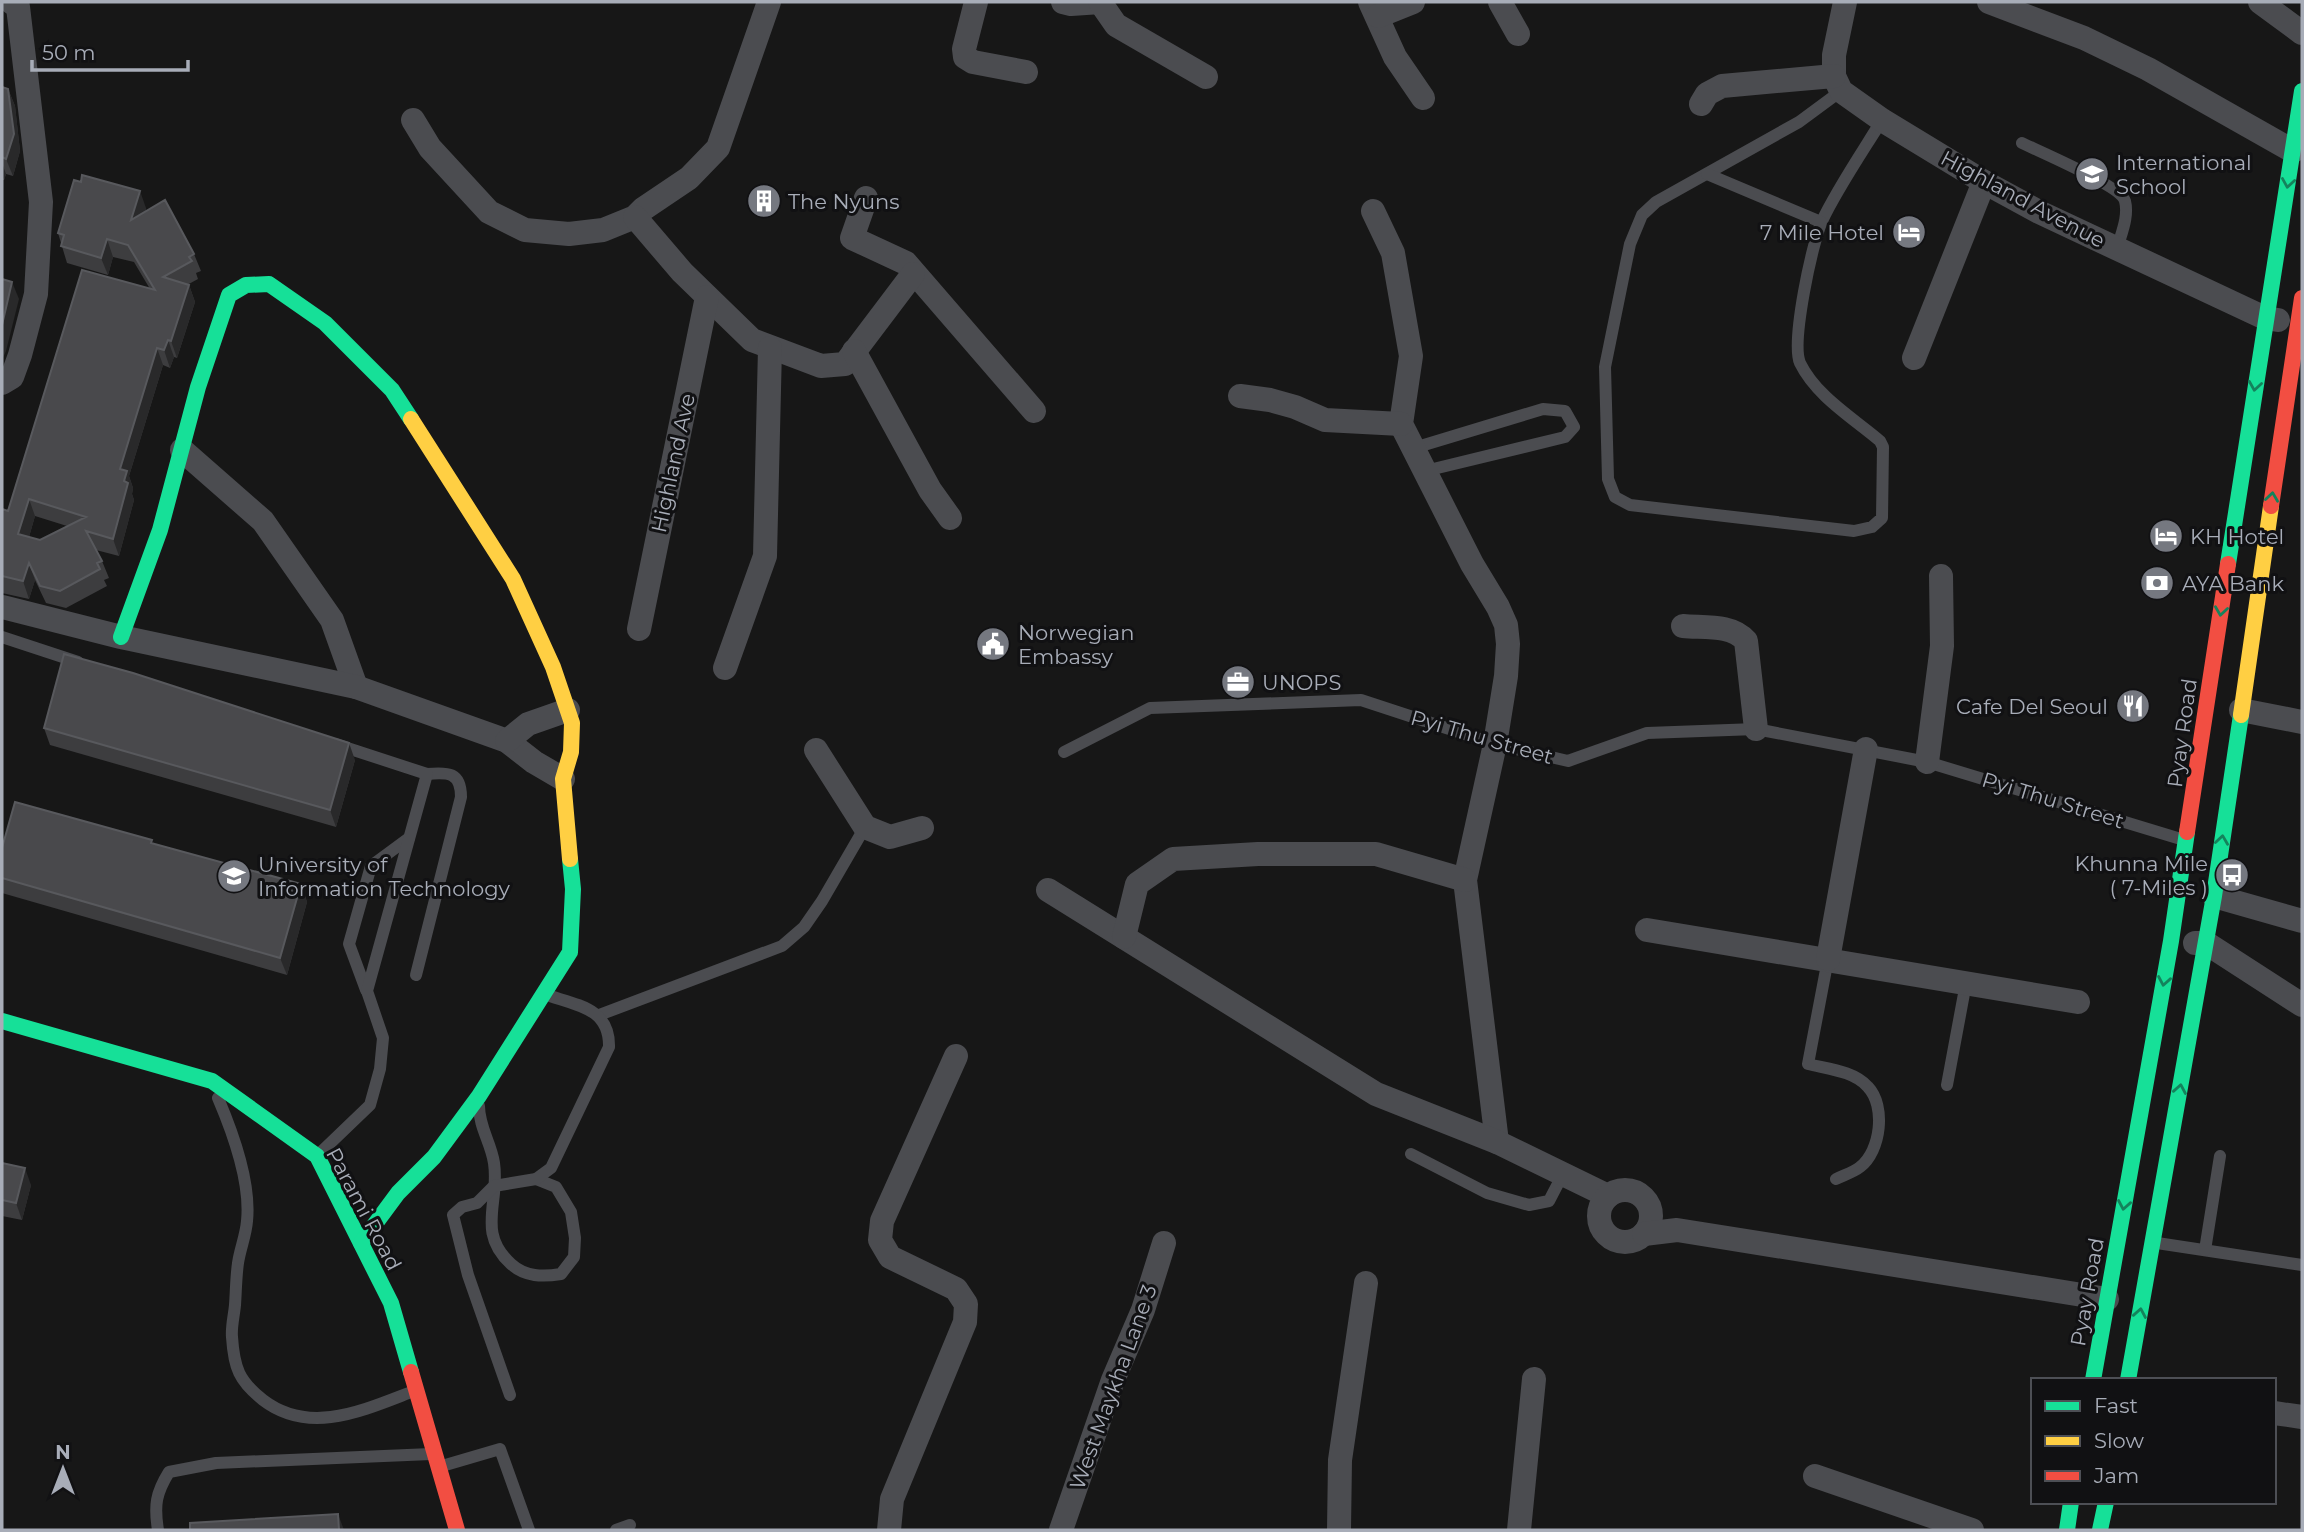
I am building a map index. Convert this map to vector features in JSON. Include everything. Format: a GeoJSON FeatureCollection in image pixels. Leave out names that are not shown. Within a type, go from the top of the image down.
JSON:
{"type":"FeatureCollection","features":[{"type":"Feature","properties":{"kind":"main road","name":"Pyay Road"},"geometry":{"type":"LineString","coordinates":[[2093,1378],[2171,941],[2302,91]]}},
{"type":"Feature","properties":{"kind":"main road"},"geometry":{"type":"LineString","coordinates":[[121,637],[160,530],[198,387],[229,295],[246,285],[269,284],[325,323],[392,390],[513,579],[553,667],[572,723],[571,752],[563,779],[573,889],[570,952],[479,1096],[434,1157],[398,1193],[360,1243]]}},
{"type":"Feature","properties":{"kind":"main road"},"geometry":{"type":"LineString","coordinates":[[2128,1378],[2214,897],[2241,710],[2291,441],[2302,298]]}},
{"type":"Feature","properties":{"kind":"main road","name":"Parami Road"},"geometry":{"type":"LineString","coordinates":[[2,1021],[212,1082],[317,1156],[391,1303],[457,1530]]}},
{"type":"Feature","properties":{"kind":"main road"},"geometry":{"type":"LineString","coordinates":[[2067,1530],[2071,1504]]}},
{"type":"Feature","properties":{"kind":"main road"},"geometry":{"type":"LineString","coordinates":[[2100,1530],[2106,1504]]}},
{"type":"Feature","properties":{"kind":"street"},"geometry":{"type":"LineString","coordinates":[[2,383],[12,376],[20,355],[36,293],[41,202],[18,7],[11,2]]}},
{"type":"Feature","properties":{"kind":"street"},"geometry":{"type":"LineString","coordinates":[[413,120],[430,148],[489,212],[525,230],[569,234],[603,230],[635,218],[643,209],[689,178],[718,148],[769,2]]}},
{"type":"Feature","properties":{"kind":"street"},"geometry":{"type":"LineString","coordinates":[[976,2],[964,49],[965,57],[973,62],[1026,72]]}},
{"type":"Feature","properties":{"kind":"street"},"geometry":{"type":"LineString","coordinates":[[1063,2],[1101,2],[1116,25],[1206,78]]}},
{"type":"Feature","properties":{"kind":"street"},"geometry":{"type":"LineString","coordinates":[[1413,2],[1374,9],[1395,57],[1423,97]]}},
{"type":"Feature","properties":{"kind":"street"},"geometry":{"type":"LineString","coordinates":[[1500,2],[1518,34]]}},
{"type":"Feature","properties":{"kind":"street"},"geometry":{"type":"LineString","coordinates":[[1700,104],[1707,94],[1722,86],[1838,83],[1834,55],[1845,2]]}},
{"type":"Feature","properties":{"kind":"street"},"geometry":{"type":"LineString","coordinates":[[1989,2],[2084,38],[2148,69],[2293,151]]}},
{"type":"Feature","properties":{"kind":"street"},"geometry":{"type":"LineString","coordinates":[[2260,2],[2302,33]]}},
{"type":"Feature","properties":{"kind":"street","name":"Highland Avenue"},"geometry":{"type":"LineString","coordinates":[[1838,83],[1882,120],[2039,212],[2265,318],[2298,323]]}},
{"type":"Feature","properties":{"kind":"street"},"geometry":{"type":"LineString","coordinates":[[1914,358],[1984,182]]}},
{"type":"Feature","properties":{"kind":"street"},"geometry":{"type":"LineString","coordinates":[[866,198],[852,238],[905,263],[1034,411]]}},
{"type":"Feature","properties":{"kind":"street"},"geometry":{"type":"LineString","coordinates":[[1373,211],[1393,253],[1411,356],[1401,424],[1506,625],[1506,676],[1495,744],[1465,880],[1497,1142]]}},
{"type":"Feature","properties":{"kind":"street"},"geometry":{"type":"LineString","coordinates":[[635,218],[682,272],[752,340],[821,366],[849,357],[913,274]]}},
{"type":"Feature","properties":{"kind":"street","name":"Highland Ave"},"geometry":{"type":"LineString","coordinates":[[639,629],[707,297]]}},
{"type":"Feature","properties":{"kind":"street"},"geometry":{"type":"LineString","coordinates":[[725,668],[765,556],[770,348]]}},
{"type":"Feature","properties":{"kind":"street"},"geometry":{"type":"LineString","coordinates":[[849,357],[950,518]]}},
{"type":"Feature","properties":{"kind":"street"},"geometry":{"type":"LineString","coordinates":[[1240,396],[1295,407],[1325,420],[1401,424]]}},
{"type":"Feature","properties":{"kind":"street"},"geometry":{"type":"LineString","coordinates":[[182,450],[263,521],[332,620],[356,687]]}},
{"type":"Feature","properties":{"kind":"street"},"geometry":{"type":"LineString","coordinates":[[1927,762],[1941,646],[1941,576]]}},
{"type":"Feature","properties":{"kind":"street"},"geometry":{"type":"LineString","coordinates":[[2,607],[121,637],[356,687],[507,741],[534,762],[563,779]]}},
{"type":"Feature","properties":{"kind":"street"},"geometry":{"type":"LineString","coordinates":[[1682,626],[1730,630],[1740,634],[1746,641],[1756,730]]}},
{"type":"Feature","properties":{"kind":"street"},"geometry":{"type":"LineString","coordinates":[[507,741],[528,724],[568,710]]}},
{"type":"Feature","properties":{"kind":"street"},"geometry":{"type":"LineString","coordinates":[[2241,710],[2302,722]]}},
{"type":"Feature","properties":{"kind":"street"},"geometry":{"type":"LineString","coordinates":[[1828,959],[1866,749]]}},
{"type":"Feature","properties":{"kind":"street"},"geometry":{"type":"LineString","coordinates":[[816,750],[864,827],[890,837],[922,828]]}},
{"type":"Feature","properties":{"kind":"street"},"geometry":{"type":"LineString","coordinates":[[1124,937],[1137,884],[1172,859],[1258,854],[1376,854],[1465,880]]}},
{"type":"Feature","properties":{"kind":"street"},"geometry":{"type":"LineString","coordinates":[[1048,890],[1376,1094],[1497,1142],[1608,1196]]}},
{"type":"Feature","properties":{"kind":"street"},"geometry":{"type":"LineString","coordinates":[[2214,897],[2302,920]]}},
{"type":"Feature","properties":{"kind":"street"},"geometry":{"type":"LineString","coordinates":[[1647,930],[2078,1002]]}},
{"type":"Feature","properties":{"kind":"street"},"geometry":{"type":"LineString","coordinates":[[2171,941],[2206,943],[2302,1005]]}},
{"type":"Feature","properties":{"kind":"street"},"geometry":{"type":"LineString","coordinates":[[889,1530],[892,1499],[965,1322],[967,1304],[956,1289],[890,1257],[880,1240],[881,1222],[956,1055]]}},
{"type":"Feature","properties":{"kind":"street"},"geometry":{"type":"LineString","coordinates":[[1644,1234],[1651,1218],[1647,1201],[1633,1191],[1624,1190],[1608,1196],[1599,1211],[1601,1227],[1606,1234],[1621,1242],[1637,1239],[1644,1234],[1677,1230],[2107,1298]]}},
{"type":"Feature","properties":{"kind":"street","name":"West Maykha Lane 3"},"geometry":{"type":"LineString","coordinates":[[1061,1530],[1113,1381],[1143,1310],[1164,1243]]}},
{"type":"Feature","properties":{"kind":"street"},"geometry":{"type":"LineString","coordinates":[[1339,1530],[1340,1460],[1366,1283]]}},
{"type":"Feature","properties":{"kind":"street"},"geometry":{"type":"LineString","coordinates":[[1520,1530],[1534,1379]]}},
{"type":"Feature","properties":{"kind":"street"},"geometry":{"type":"LineString","coordinates":[[2276,1413],[2302,1417]]}},
{"type":"Feature","properties":{"kind":"street"},"geometry":{"type":"LineString","coordinates":[[1815,1476],[1972,1530]]}},
{"type":"Feature","properties":{"kind":"lane"},"geometry":{"type":"LineString","coordinates":[[1838,83],[1799,122],[1656,202],[1642,215],[1630,244],[1605,367],[1608,479],[1615,497],[1630,505],[1854,531],[1872,527],[1882,518],[1883,447],[1880,441],[1821,392],[1800,362],[1796,345],[1801,303],[1821,222],[1882,120]]}},
{"type":"Feature","properties":{"kind":"lane"},"geometry":{"type":"LineString","coordinates":[[2022,144],[2122,194],[2126,218],[2117,249]]}},
{"type":"Feature","properties":{"kind":"lane"},"geometry":{"type":"LineString","coordinates":[[1707,174],[1821,222]]}},
{"type":"Feature","properties":{"kind":"lane"},"geometry":{"type":"LineString","coordinates":[[1414,448],[1543,409],[1565,411],[1574,427],[1565,437],[1424,471]]}},
{"type":"Feature","properties":{"kind":"lane"},"geometry":{"type":"LineString","coordinates":[[2,637],[86,664]]}},
{"type":"Feature","properties":{"kind":"lane","name":"Pyi Thu Street"},"geometry":{"type":"LineString","coordinates":[[1064,752],[1150,708],[1361,700],[1495,744],[1568,761],[1647,733],[1756,730],[1927,762],[2187,841]]}},
{"type":"Feature","properties":{"kind":"lane"},"geometry":{"type":"LineString","coordinates":[[320,739],[428,774],[444,772],[455,777],[461,784],[461,797],[416,975]]}},
{"type":"Feature","properties":{"kind":"lane"},"geometry":{"type":"LineString","coordinates":[[366,991],[428,774]]}},
{"type":"Feature","properties":{"kind":"lane"},"geometry":{"type":"LineString","coordinates":[[598,1015],[782,946],[804,927],[864,827]]}},
{"type":"Feature","properties":{"kind":"lane"},"geometry":{"type":"LineString","coordinates":[[317,1156],[370,1105],[380,1069],[383,1038],[349,944],[371,866],[410,838]]}},
{"type":"Feature","properties":{"kind":"lane"},"geometry":{"type":"LineString","coordinates":[[1828,959],[1808,1065],[1845,1072],[1868,1087],[1878,1106],[1880,1126],[1874,1146],[1862,1166],[1836,1179]]}},
{"type":"Feature","properties":{"kind":"lane"},"geometry":{"type":"LineString","coordinates":[[1947,1085],[1965,983]]}},
{"type":"Feature","properties":{"kind":"lane"},"geometry":{"type":"LineString","coordinates":[[510,1395],[468,1275],[453,1215],[462,1207],[477,1203],[494,1186],[536,1179],[551,1168],[609,1047],[607,1026],[598,1015],[544,994]]}},
{"type":"Feature","properties":{"kind":"lane"},"geometry":{"type":"LineString","coordinates":[[212,1082],[231,1128],[243,1173],[248,1220],[238,1263],[232,1335],[236,1369],[245,1385],[276,1410],[294,1418],[323,1419],[352,1414],[416,1390]]}},
{"type":"Feature","properties":{"kind":"lane"},"geometry":{"type":"LineString","coordinates":[[479,1096],[481,1127],[494,1164],[492,1237],[500,1254],[519,1271],[543,1277],[561,1274],[574,1257],[575,1238],[571,1212],[556,1186],[536,1179]]}},
{"type":"Feature","properties":{"kind":"lane"},"geometry":{"type":"LineString","coordinates":[[1411,1154],[1487,1193],[1529,1205],[1549,1201],[1563,1174]]}},
{"type":"Feature","properties":{"kind":"lane"},"geometry":{"type":"LineString","coordinates":[[2204,1250],[2220,1156]]}},
{"type":"Feature","properties":{"kind":"lane"},"geometry":{"type":"LineString","coordinates":[[2152,1242],[2302,1265]]}},
{"type":"Feature","properties":{"kind":"lane"},"geometry":{"type":"LineString","coordinates":[[158,1530],[155,1514],[158,1490],[169,1472],[216,1463],[437,1461],[500,1449],[529,1530]]}},
{"type":"Feature","properties":{"kind":"lane"},"geometry":{"type":"LineString","coordinates":[[616,1530],[630,1525]]}},
{"type":"Feature","properties":{"kind":"building"},"geometry":{"type":"Polygon","coordinates":[[[2,87],[8,89],[14,134],[6,159],[2,157],[2,87]]]}},
{"type":"Feature","properties":{"kind":"building"},"geometry":{"type":"Polygon","coordinates":[[[82,175],[140,191],[131,220],[165,200],[194,254],[189,257],[192,261],[163,277],[189,285],[171,341],[168,340],[164,350],[157,348],[120,469],[127,471],[124,481],[128,483],[113,539],[86,531],[102,561],[97,563],[100,569],[60,591],[40,586],[29,563],[23,581],[2,576],[2,509],[8,511],[82,270],[155,290],[128,245],[107,239],[101,258],[61,246],[64,235],[58,233],[74,180],[81,182],[82,175]],[[29,499],[18,534],[40,540],[86,517],[29,499]]]}},
{"type":"Feature","properties":{"kind":"building"},"geometry":{"type":"Polygon","coordinates":[[[2,279],[12,282],[2,325],[2,279]]]}},
{"type":"Feature","properties":{"kind":"building"},"geometry":{"type":"Polygon","coordinates":[[[64,654],[133,673],[349,743],[330,810],[44,728],[64,654]]]}},
{"type":"Feature","properties":{"kind":"building"},"geometry":{"type":"Polygon","coordinates":[[[15,802],[301,884],[280,958],[2,878],[2,848],[15,802]]]}},
{"type":"Feature","properties":{"kind":"building"},"geometry":{"type":"Polygon","coordinates":[[[2,1163],[25,1168],[16,1203],[2,1200],[2,1163]]]}},
{"type":"Feature","properties":{"kind":"building"},"geometry":{"type":"Polygon","coordinates":[[[338,1514],[339,1530],[190,1530],[190,1523],[338,1514]]]}},
{"type":"Feature","properties":{"kind":"traffic: fast"},"geometry":{"type":"LineString","coordinates":[[2228,564],[2302,91]]}},
{"type":"Feature","properties":{"kind":"traffic: fast"},"geometry":{"type":"LineString","coordinates":[[121,637],[160,530],[198,387],[229,295],[246,285],[269,284],[325,323],[392,390],[411,419]]}},
{"type":"Feature","properties":{"kind":"traffic: fast"},"geometry":{"type":"LineString","coordinates":[[2128,1378],[2214,896],[2241,715]]}},
{"type":"Feature","properties":{"kind":"traffic: fast"},"geometry":{"type":"LineString","coordinates":[[2093,1378],[2171,941],[2187,832]]}},
{"type":"Feature","properties":{"kind":"traffic: fast"},"geometry":{"type":"LineString","coordinates":[[361,1243],[398,1193],[434,1157],[479,1096],[570,952],[573,889],[570,859]]}},
{"type":"Feature","properties":{"kind":"traffic: fast"},"geometry":{"type":"LineString","coordinates":[[2,1021],[212,1081],[317,1156],[391,1303],[411,1372]]}},
{"type":"Feature","properties":{"kind":"traffic: fast"},"geometry":{"type":"LineString","coordinates":[[2067,1530],[2071,1504]]}},
{"type":"Feature","properties":{"kind":"traffic: fast"},"geometry":{"type":"LineString","coordinates":[[2100,1530],[2106,1504]]}},
{"type":"Feature","properties":{"kind":"traffic: slow"},"geometry":{"type":"LineString","coordinates":[[411,419],[513,579],[553,667],[572,723],[571,752],[563,779],[570,859]]}},
{"type":"Feature","properties":{"kind":"traffic: slow"},"geometry":{"type":"LineString","coordinates":[[2241,715],[2271,506]]}},
{"type":"Feature","properties":{"kind":"traffic: jam"},"geometry":{"type":"LineString","coordinates":[[2271,506],[2302,298]]}},
{"type":"Feature","properties":{"kind":"traffic: jam"},"geometry":{"type":"LineString","coordinates":[[2187,832],[2228,564]]}},
{"type":"Feature","properties":{"kind":"traffic: jam"},"geometry":{"type":"LineString","coordinates":[[411,1372],[457,1530]]}},
{"type":"Feature","properties":{"kind":"place","name":"International School"},"geometry":{"type":"Point","coordinates":[2092,174]}},
{"type":"Feature","properties":{"kind":"place","name":"The Nyuns"},"geometry":{"type":"Point","coordinates":[764,201]}},
{"type":"Feature","properties":{"kind":"place","name":"7 Mile Hotel"},"geometry":{"type":"Point","coordinates":[1909,232]}},
{"type":"Feature","properties":{"kind":"place","name":"KH Hotel"},"geometry":{"type":"Point","coordinates":[2166,536]}},
{"type":"Feature","properties":{"kind":"place","name":"AYA Bank"},"geometry":{"type":"Point","coordinates":[2157,583]}},
{"type":"Feature","properties":{"kind":"place","name":"Norwegian Embassy"},"geometry":{"type":"Point","coordinates":[993,644]}},
{"type":"Feature","properties":{"kind":"place","name":"UNOPS"},"geometry":{"type":"Point","coordinates":[1238,682]}},
{"type":"Feature","properties":{"kind":"place","name":"Cafe Del Seoul"},"geometry":{"type":"Point","coordinates":[2133,706]}},
{"type":"Feature","properties":{"kind":"place","name":"Khunna Mile ( 7-Miles )"},"geometry":{"type":"Point","coordinates":[2232,875]}},
{"type":"Feature","properties":{"kind":"place","name":"University of Information Technology"},"geometry":{"type":"Point","coordinates":[234,876]}}]}
